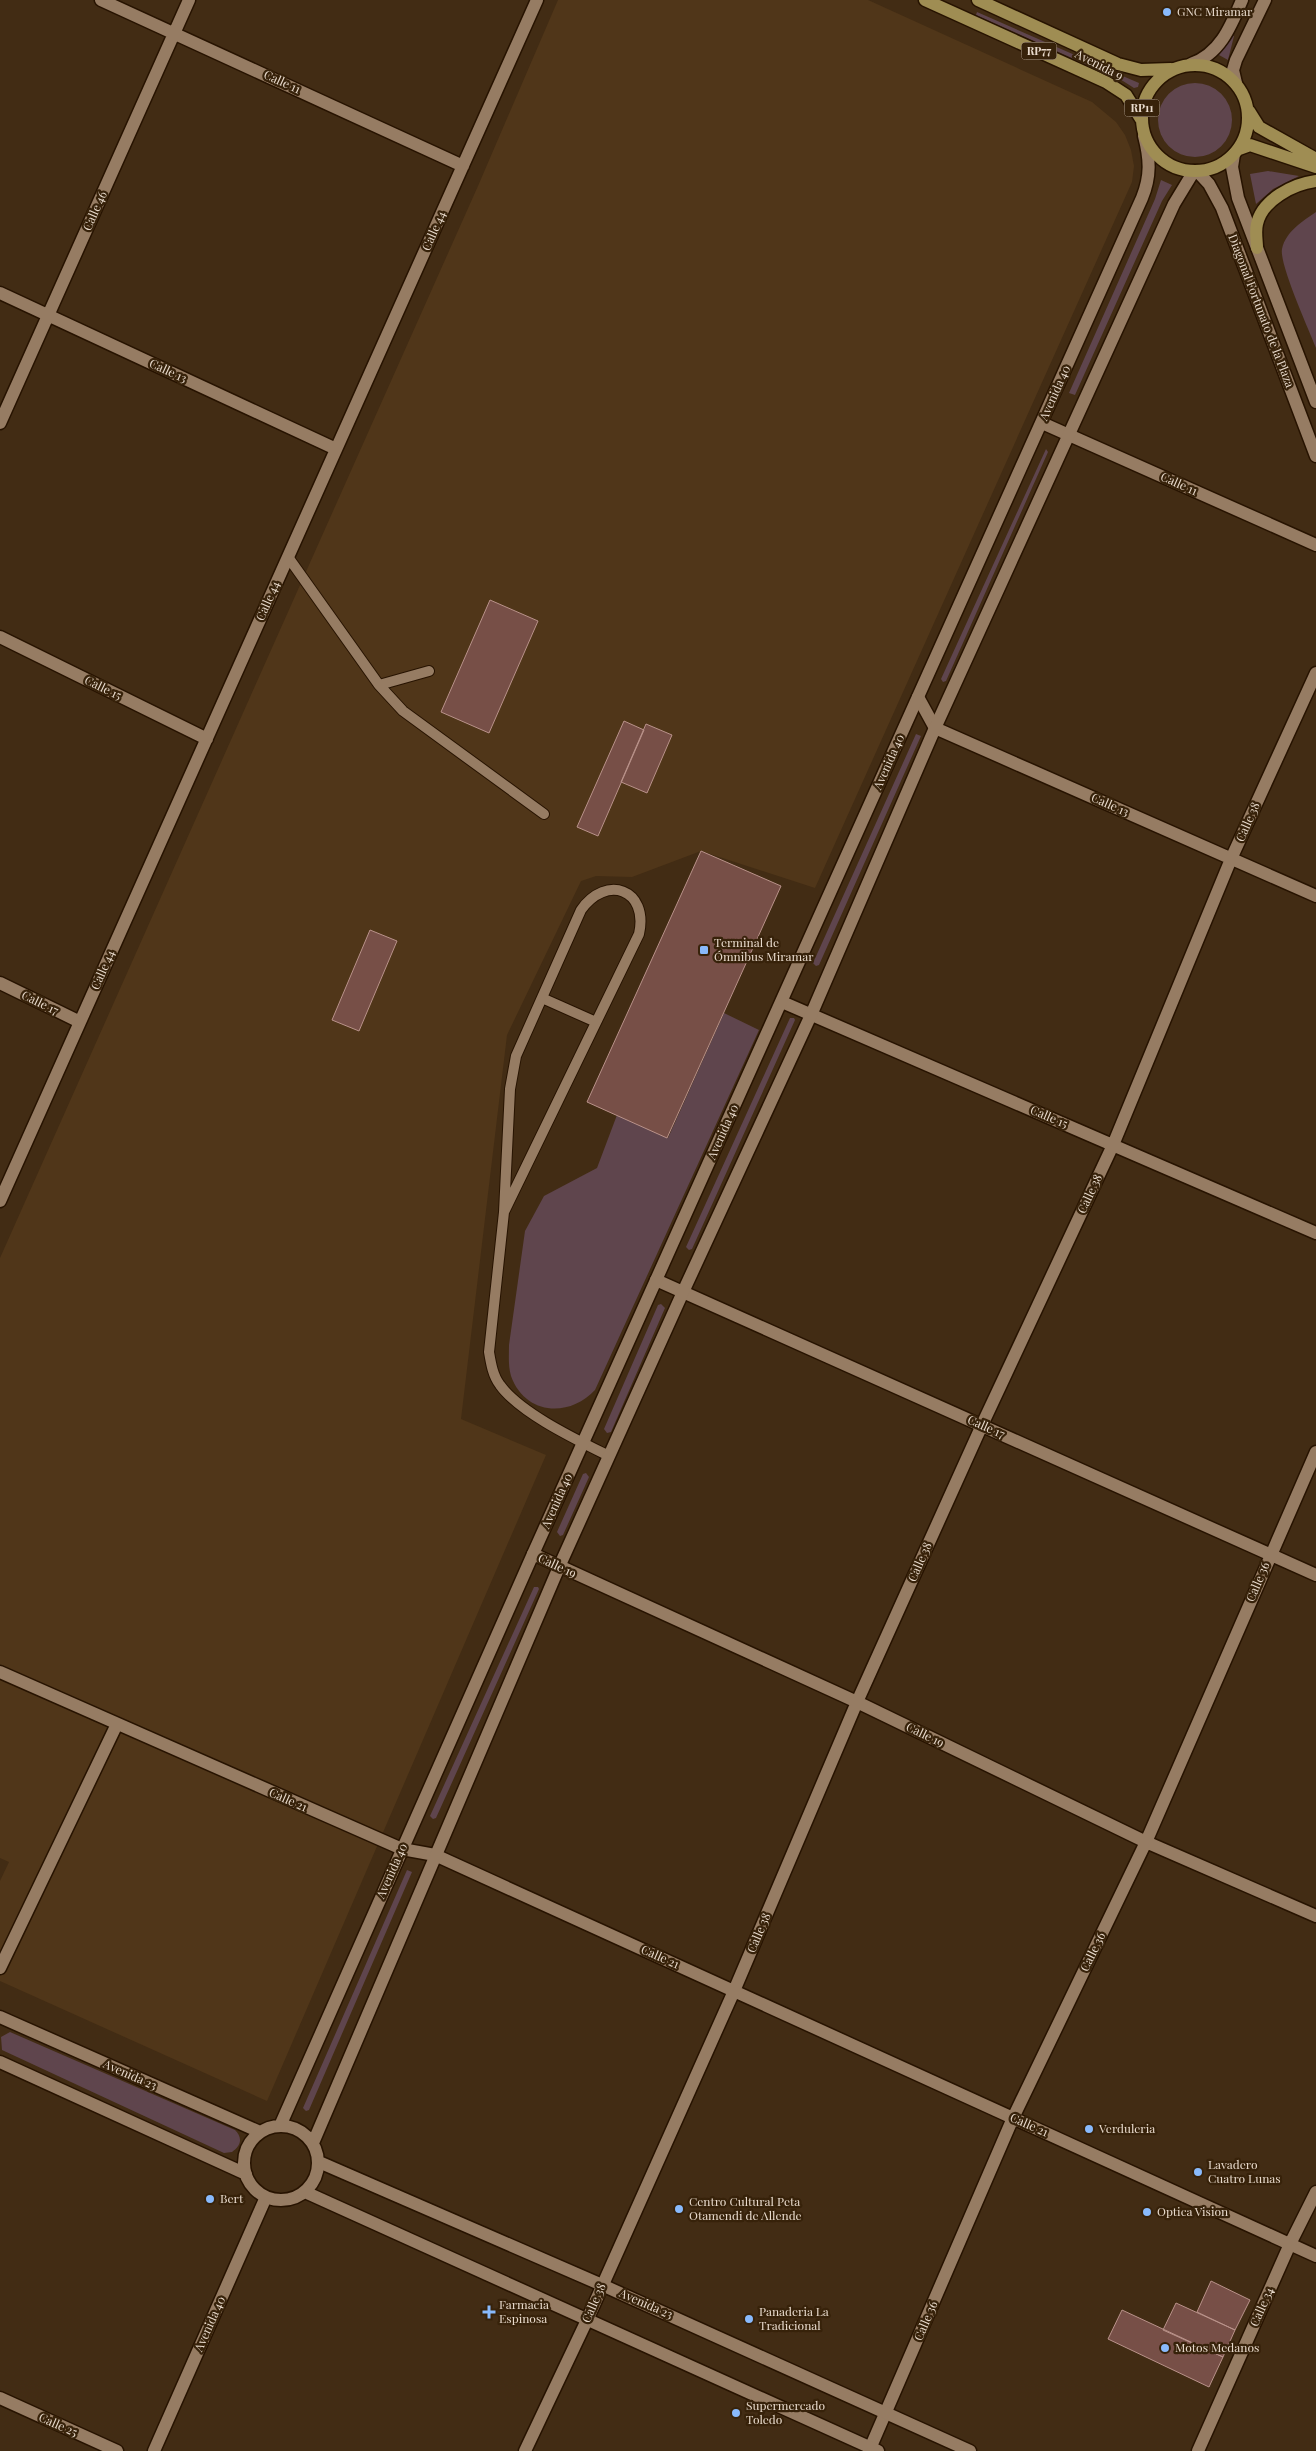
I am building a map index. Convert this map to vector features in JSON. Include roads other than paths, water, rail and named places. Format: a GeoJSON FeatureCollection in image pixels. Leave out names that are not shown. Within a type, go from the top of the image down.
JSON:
{"type":"FeatureCollection","features":[{"type":"Feature","properties":{"kind":"main road","name":"Avenida 9"},"geometry":{"type":"LineString","coordinates":[[925,0],[1106,82],[1126,95],[1141,119]]}},
{"type":"Feature","properties":{"kind":"main road","name":"Avenida 9"},"geometry":{"type":"LineString","coordinates":[[978,0],[1131,68],[1157,71],[1176,68]]}},
{"type":"Feature","properties":{"kind":"main road","name":"RP11"},"geometry":{"type":"LineString","coordinates":[[1196,171],[1181,170],[1158,158],[1144,136],[1141,119],[1143,102],[1150,88],[1161,76],[1176,68],[1191,64],[1208,66],[1223,72],[1236,83]]}},
{"type":"Feature","properties":{"kind":"main road"},"geometry":{"type":"LineString","coordinates":[[1236,83],[1251,117],[1259,127],[1316,159]]}},
{"type":"Feature","properties":{"kind":"main road"},"geometry":{"type":"LineString","coordinates":[[1237,151],[1248,128],[1247,106]]}},
{"type":"Feature","properties":{"kind":"main road"},"geometry":{"type":"LineString","coordinates":[[1196,171],[1211,169],[1224,163],[1237,151],[1250,145],[1316,167]]}},
{"type":"Feature","properties":{"kind":"main road"},"geometry":{"type":"LineString","coordinates":[[1257,248],[1256,226],[1263,211],[1286,191],[1316,181]]}},
{"type":"Feature","properties":{"kind":"street","name":"Calle 11"},"geometry":{"type":"LineString","coordinates":[[101,0],[462,166]]}},
{"type":"Feature","properties":{"kind":"street","name":"Calle 46"},"geometry":{"type":"LineString","coordinates":[[0,423],[189,0]]}},
{"type":"Feature","properties":{"kind":"street","name":"Calle 44"},"geometry":{"type":"LineString","coordinates":[[0,1201],[537,0]]}},
{"type":"Feature","properties":{"kind":"street"},"geometry":{"type":"LineString","coordinates":[[1191,64],[1206,59],[1217,48],[1242,0]]}},
{"type":"Feature","properties":{"kind":"street"},"geometry":{"type":"LineString","coordinates":[[1236,83],[1233,70],[1236,60],[1265,0]]}},
{"type":"Feature","properties":{"kind":"street","name":"Avenida 40"},"geometry":{"type":"LineString","coordinates":[[280,2126],[533,1554],[1042,423],[1148,183],[1150,168],[1144,136]]}},
{"type":"Feature","properties":{"kind":"street","name":"Diagonal Fortunato de la Plaza"},"geometry":{"type":"LineString","coordinates":[[1237,151],[1232,167],[1238,198],[1316,402]]}},
{"type":"Feature","properties":{"kind":"street"},"geometry":{"type":"LineString","coordinates":[[313,2143],[559,1567],[811,1015],[935,728],[1068,434],[1174,204],[1196,171]]}},
{"type":"Feature","properties":{"kind":"street","name":"Diagonal Fortunato de la Plaza"},"geometry":{"type":"LineString","coordinates":[[1196,171],[1209,184],[1227,220],[1316,456]]}},
{"type":"Feature","properties":{"kind":"street","name":"Calle 13"},"geometry":{"type":"LineString","coordinates":[[0,293],[336,449]]}},
{"type":"Feature","properties":{"kind":"street","name":"Calle 11"},"geometry":{"type":"LineString","coordinates":[[1042,423],[1316,545]]}},
{"type":"Feature","properties":{"kind":"street","name":"Calle 15"},"geometry":{"type":"LineString","coordinates":[[0,637],[207,739]]}},
{"type":"Feature","properties":{"kind":"street","name":"Calle 38"},"geometry":{"type":"LineString","coordinates":[[525,2451],[588,2318],[734,1991],[857,1702],[982,1425],[1113,1145],[1231,859],[1316,673]]}},
{"type":"Feature","properties":{"kind":"street"},"geometry":{"type":"LineString","coordinates":[[918,697],[935,728]]}},
{"type":"Feature","properties":{"kind":"street","name":"Calle 13"},"geometry":{"type":"LineString","coordinates":[[935,728],[1316,896]]}},
{"type":"Feature","properties":{"kind":"street","name":"Calle 17"},"geometry":{"type":"LineString","coordinates":[[0,983],[80,1022]]}},
{"type":"Feature","properties":{"kind":"street","name":"Calle 15"},"geometry":{"type":"LineString","coordinates":[[782,1002],[1316,1233]]}},
{"type":"Feature","properties":{"kind":"street","name":"Calle 17"},"geometry":{"type":"LineString","coordinates":[[656,1280],[1316,1575]]}},
{"type":"Feature","properties":{"kind":"street","name":"Calle 36"},"geometry":{"type":"LineString","coordinates":[[872,2450],[886,2412],[1013,2118],[1146,1842],[1316,1452]]}},
{"type":"Feature","properties":{"kind":"street","name":"Calle 19"},"geometry":{"type":"LineString","coordinates":[[533,1554],[857,1702],[1146,1842],[1316,1916]]}},
{"type":"Feature","properties":{"kind":"street","name":"Calle 21"},"geometry":{"type":"LineString","coordinates":[[0,1672],[402,1849],[436,1855],[1316,2256]]}},
{"type":"Feature","properties":{"kind":"street"},"geometry":{"type":"LineString","coordinates":[[0,1968],[117,1724]]}},
{"type":"Feature","properties":{"kind":"street","name":"Avenida 23"},"geometry":{"type":"LineString","coordinates":[[0,2017],[260,2132]]}},
{"type":"Feature","properties":{"kind":"street"},"geometry":{"type":"LineString","coordinates":[[0,2062],[246,2174]]}},
{"type":"Feature","properties":{"kind":"street"},"geometry":{"type":"LineString","coordinates":[[280,2126],[299,2130],[313,2143],[319,2162],[313,2183],[305,2192],[287,2200],[266,2197],[250,2184],[244,2163],[246,2151],[252,2140],[260,2132],[280,2126]]}},
{"type":"Feature","properties":{"kind":"street","name":"Avenida 23"},"geometry":{"type":"LineString","coordinates":[[319,2162],[602,2285],[970,2451]]}},
{"type":"Feature","properties":{"kind":"street"},"geometry":{"type":"LineString","coordinates":[[305,2192],[588,2318],[872,2450]]}},
{"type":"Feature","properties":{"kind":"street","name":"Calle 34"},"geometry":{"type":"LineString","coordinates":[[1198,2451],[1290,2244],[1316,2192]]}},
{"type":"Feature","properties":{"kind":"street","name":"Avenida 40"},"geometry":{"type":"LineString","coordinates":[[154,2451],[266,2197]]}},
{"type":"Feature","properties":{"kind":"street","name":"Calle 25"},"geometry":{"type":"LineString","coordinates":[[0,2398],[117,2451]]}},
{"type":"Feature","properties":{"kind":"lane"},"geometry":{"type":"LineString","coordinates":[[288,557],[379,685],[403,710],[544,814]]}},
{"type":"Feature","properties":{"kind":"lane"},"geometry":{"type":"LineString","coordinates":[[379,685],[429,672]]}},
{"type":"Feature","properties":{"kind":"lane"},"geometry":{"type":"LineString","coordinates":[[504,1212],[639,934],[642,921],[634,898],[625,891],[612,890],[598,894],[586,902],[516,1056],[510,1089],[504,1212],[490,1336],[491,1367],[499,1384],[510,1397],[527,1410],[609,1456]]}},
{"type":"Feature","properties":{"kind":"lane"},"geometry":{"type":"LineString","coordinates":[[542,998],[596,1022]]}},
{"type":"Feature","properties":{"kind":"place","name":"GNC Miramar"},"geometry":{"type":"Point","coordinates":[1167,12]}},
{"type":"Feature","properties":{"kind":"place","name":"Terminal de Ómnibus Miramar"},"geometry":{"type":"Point","coordinates":[704,950]}},
{"type":"Feature","properties":{"kind":"place","name":"Verduleria"},"geometry":{"type":"Point","coordinates":[1089,2129]}},
{"type":"Feature","properties":{"kind":"place","name":"Lavadero Cuatro Lunas"},"geometry":{"type":"Point","coordinates":[1198,2172]}},
{"type":"Feature","properties":{"kind":"place","name":"Bert"},"geometry":{"type":"Point","coordinates":[210,2199]}},
{"type":"Feature","properties":{"kind":"place","name":"Centro Cultural Peta Otamendi de Allende"},"geometry":{"type":"Point","coordinates":[679,2209]}},
{"type":"Feature","properties":{"kind":"place","name":"Optica Vision"},"geometry":{"type":"Point","coordinates":[1147,2212]}},
{"type":"Feature","properties":{"kind":"place","name":"Farmacia Espinosa"},"geometry":{"type":"Point","coordinates":[489,2312]}},
{"type":"Feature","properties":{"kind":"place","name":"Panaderia La Tradicional"},"geometry":{"type":"Point","coordinates":[749,2319]}},
{"type":"Feature","properties":{"kind":"place","name":"Motos Medanos"},"geometry":{"type":"Point","coordinates":[1165,2348]}},
{"type":"Feature","properties":{"kind":"place","name":"Supermercado Toledo"},"geometry":{"type":"Point","coordinates":[736,2413]}}]}
